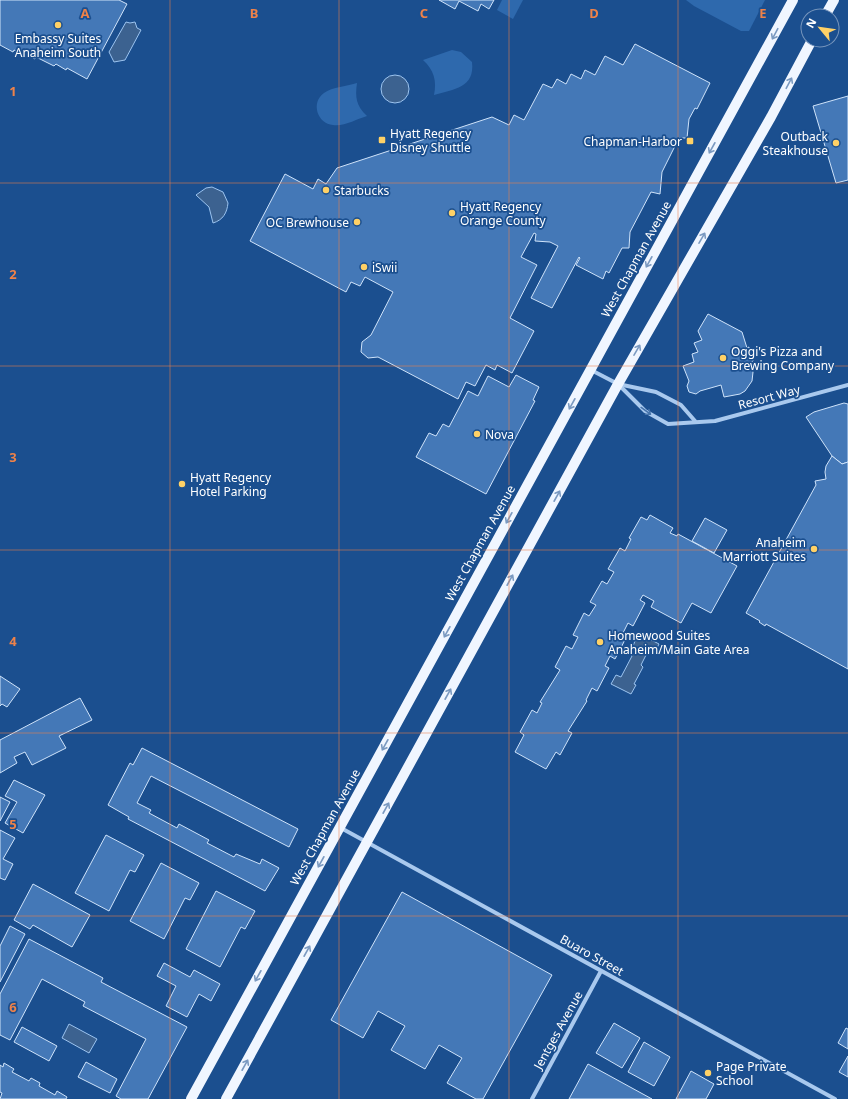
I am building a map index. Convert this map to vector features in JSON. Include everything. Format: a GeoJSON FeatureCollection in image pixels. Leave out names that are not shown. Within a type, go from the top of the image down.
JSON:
{"type":"FeatureCollection","features":[{"type":"Feature","properties":{"kind":"main road","name":"West Chapman Avenue"},"geometry":{"type":"LineString","coordinates":[[191,1099],[793,0]]}},
{"type":"Feature","properties":{"kind":"main road"},"geometry":{"type":"LineString","coordinates":[[226,1099],[618,384],[771,117],[808,48]]}},
{"type":"Feature","properties":{"kind":"street","name":"Resort Way"},"geometry":{"type":"LineString","coordinates":[[591,370],[618,384],[656,392],[680,404],[695,422]]}},
{"type":"Feature","properties":{"kind":"street","name":"Resort Way"},"geometry":{"type":"LineString","coordinates":[[618,384],[646,411],[668,424],[715,421],[848,385]]}},
{"type":"Feature","properties":{"kind":"street","name":"Buaro Street"},"geometry":{"type":"LineString","coordinates":[[340,828],[835,1099]]}},
{"type":"Feature","properties":{"kind":"street","name":"Jentges Avenue"},"geometry":{"type":"LineString","coordinates":[[532,1099],[601,971]]}},
{"type":"Feature","properties":{"kind":"shaded area"},"geometry":{"type":"Polygon","coordinates":[[[502,0],[523,0],[513,19],[497,10],[502,0]]]}},
{"type":"Feature","properties":{"kind":"shaded area"},"geometry":{"type":"Polygon","coordinates":[[[686,0],[765,0],[749,31],[741,31],[694,6],[686,0]]]}},
{"type":"Feature","properties":{"kind":"shaded area"},"geometry":{"type":"Polygon","coordinates":[[[126,22],[135,22],[137,28],[141,30],[125,60],[114,62],[109,52],[126,22]]]}},
{"type":"Feature","properties":{"kind":"shaded area"},"geometry":{"type":"Polygon","coordinates":[[[452,50],[461,52],[472,62],[470,77],[467,82],[456,89],[434,95],[434,76],[430,68],[423,60],[452,50]]]}},
{"type":"Feature","properties":{"kind":"shaded area"},"geometry":{"type":"Polygon","coordinates":[[[395,75],[405,79],[409,89],[405,99],[395,103],[385,99],[381,89],[385,79],[395,75]]]}},
{"type":"Feature","properties":{"kind":"shaded area"},"geometry":{"type":"Polygon","coordinates":[[[357,83],[356,93],[358,105],[367,116],[341,125],[328,124],[323,121],[317,107],[317,102],[320,97],[331,89],[357,83]]]}},
{"type":"Feature","properties":{"kind":"shaded area"},"geometry":{"type":"Polygon","coordinates":[[[212,187],[223,192],[228,203],[224,216],[213,223],[209,207],[196,195],[206,188],[212,187]]]}},
{"type":"Feature","properties":{"kind":"shaded area"},"geometry":{"type":"Polygon","coordinates":[[[638,633],[659,644],[654,654],[648,651],[641,665],[643,667],[634,684],[636,685],[631,694],[611,684],[616,675],[621,677],[632,656],[630,654],[638,633]]]}},
{"type":"Feature","properties":{"kind":"shaded area"},"geometry":{"type":"Polygon","coordinates":[[[69,1024],[97,1039],[89,1053],[62,1038],[69,1024]]]}},
{"type":"Feature","properties":{"kind":"building","name":"Embassy Suites Anaheim South"},"geometry":{"type":"Polygon","coordinates":[[[0,0],[119,0],[127,4],[87,79],[67,68],[66,70],[56,64],[54,66],[36,57],[35,59],[25,53],[24,55],[14,50],[13,52],[0,45],[0,0]]]}},
{"type":"Feature","properties":{"kind":"building"},"geometry":{"type":"Polygon","coordinates":[[[439,0],[494,0],[489,9],[481,4],[478,11],[459,1],[455,9],[439,0]]]}},
{"type":"Feature","properties":{"kind":"building","name":"Hyatt Regency Orange County"},"geometry":{"type":"Polygon","coordinates":[[[635,44],[710,83],[697,109],[695,108],[689,119],[687,138],[679,138],[662,172],[660,194],[651,192],[630,232],[629,248],[622,248],[609,273],[606,271],[603,279],[576,265],[580,258],[579,257],[552,308],[531,298],[558,246],[550,242],[535,241],[536,234],[534,233],[521,257],[537,265],[510,318],[534,331],[512,373],[497,365],[495,370],[486,365],[475,386],[466,382],[458,399],[378,357],[368,358],[361,352],[362,342],[371,335],[393,292],[365,277],[360,286],[351,282],[346,292],[250,241],[285,174],[313,189],[318,179],[326,184],[337,168],[492,117],[509,125],[514,115],[524,120],[543,84],[552,88],[557,79],[566,84],[571,74],[581,79],[585,70],[595,75],[605,56],[623,65],[635,44]]]}},
{"type":"Feature","properties":{"kind":"building","name":"Outback Steakhouse"},"geometry":{"type":"Polygon","coordinates":[[[848,96],[848,180],[836,183],[813,106],[848,96]]]}},
{"type":"Feature","properties":{"kind":"building","name":"Oggi's Pizza and Brewing Company"},"geometry":{"type":"Polygon","coordinates":[[[708,314],[742,332],[747,348],[749,347],[753,361],[750,363],[753,372],[752,381],[745,391],[740,394],[724,397],[721,385],[700,391],[696,394],[689,392],[687,386],[689,381],[683,366],[694,362],[692,354],[698,352],[694,343],[702,340],[698,331],[708,314]]]}},
{"type":"Feature","properties":{"kind":"building","name":"Nova"},"geometry":{"type":"Polygon","coordinates":[[[516,375],[539,387],[533,400],[535,401],[486,494],[416,457],[429,433],[436,436],[443,424],[449,427],[468,391],[478,396],[488,376],[509,387],[516,375]]]}},
{"type":"Feature","properties":{"kind":"building"},"geometry":{"type":"Polygon","coordinates":[[[844,403],[848,404],[848,462],[842,464],[832,456],[806,417],[814,412],[844,403]]]}},
{"type":"Feature","properties":{"kind":"building","name":"Anaheim Marriott Suites"},"geometry":{"type":"Polygon","coordinates":[[[832,456],[842,464],[848,462],[848,669],[766,624],[765,626],[759,622],[760,621],[746,613],[816,485],[815,481],[826,479],[826,466],[832,456]]]}},
{"type":"Feature","properties":{"kind":"building","name":"Homewood Suites Anaheim/Main Gate Area"},"geometry":{"type":"Polygon","coordinates":[[[650,515],[673,528],[670,533],[677,536],[678,534],[737,566],[711,613],[692,603],[681,623],[651,607],[654,601],[643,595],[640,600],[645,603],[633,626],[628,623],[623,633],[627,636],[615,659],[610,656],[605,666],[609,668],[597,691],[592,688],[586,700],[587,701],[568,731],[572,733],[560,755],[556,752],[546,769],[515,752],[524,735],[520,732],[532,710],[537,713],[542,703],[540,702],[560,670],[555,667],[566,646],[572,649],[578,637],[573,635],[584,613],[589,616],[596,605],[590,602],[602,581],[607,584],[614,572],[608,569],[620,548],[625,551],[631,539],[629,538],[641,517],[647,520],[650,515]]]}},
{"type":"Feature","properties":{"kind":"building"},"geometry":{"type":"Polygon","coordinates":[[[705,518],[727,530],[714,553],[692,541],[705,518]]]}},
{"type":"Feature","properties":{"kind":"building"},"geometry":{"type":"Polygon","coordinates":[[[0,676],[20,689],[7,707],[2,704],[0,706],[0,676]]]}},
{"type":"Feature","properties":{"kind":"building"},"geometry":{"type":"Polygon","coordinates":[[[80,698],[92,720],[59,736],[66,748],[32,765],[25,752],[14,757],[17,763],[0,773],[0,740],[80,698]]]}},
{"type":"Feature","properties":{"kind":"building"},"geometry":{"type":"Polygon","coordinates":[[[142,748],[298,829],[289,847],[151,776],[137,803],[151,810],[149,813],[177,828],[179,824],[209,840],[207,843],[234,857],[236,854],[260,864],[262,859],[279,868],[265,891],[128,819],[129,817],[108,805],[130,763],[133,765],[142,748]]]}},
{"type":"Feature","properties":{"kind":"building"},"geometry":{"type":"Polygon","coordinates":[[[14,780],[45,795],[23,833],[5,823],[17,802],[5,796],[14,780]]]}},
{"type":"Feature","properties":{"kind":"building"},"geometry":{"type":"Polygon","coordinates":[[[0,797],[10,802],[0,821],[0,797]]]}},
{"type":"Feature","properties":{"kind":"building"},"geometry":{"type":"Polygon","coordinates":[[[0,830],[15,838],[3,859],[13,864],[5,880],[0,878],[0,830]]]}},
{"type":"Feature","properties":{"kind":"building"},"geometry":{"type":"Polygon","coordinates":[[[106,835],[144,855],[135,872],[130,870],[109,911],[75,893],[106,835]]]}},
{"type":"Feature","properties":{"kind":"building"},"geometry":{"type":"Polygon","coordinates":[[[161,863],[199,883],[190,900],[185,898],[164,939],[130,921],[161,863]]]}},
{"type":"Feature","properties":{"kind":"building"},"geometry":{"type":"Polygon","coordinates":[[[33,884],[90,915],[72,947],[33,925],[30,929],[14,920],[33,884]]]}},
{"type":"Feature","properties":{"kind":"building"},"geometry":{"type":"Polygon","coordinates":[[[216,891],[255,911],[245,929],[241,927],[220,967],[186,949],[216,891]]]}},
{"type":"Feature","properties":{"kind":"building"},"geometry":{"type":"Polygon","coordinates":[[[402,892],[552,975],[483,1099],[476,1099],[447,1083],[462,1058],[439,1045],[425,1069],[391,1050],[405,1026],[378,1011],[363,1038],[331,1020],[402,892]]]}},
{"type":"Feature","properties":{"kind":"building"},"geometry":{"type":"Polygon","coordinates":[[[10,926],[25,934],[0,982],[0,946],[10,926]]]}},
{"type":"Feature","properties":{"kind":"building"},"geometry":{"type":"Polygon","coordinates":[[[29,939],[103,978],[101,982],[187,1027],[148,1099],[121,1099],[116,1096],[146,1039],[83,1006],[85,1002],[42,979],[10,1040],[0,1035],[0,994],[29,939]]]}},
{"type":"Feature","properties":{"kind":"building"},"geometry":{"type":"Polygon","coordinates":[[[164,963],[190,977],[194,970],[220,984],[211,1001],[199,994],[187,1017],[166,1006],[176,986],[157,976],[164,963]]]}},
{"type":"Feature","properties":{"kind":"building"},"geometry":{"type":"Polygon","coordinates":[[[614,1023],[640,1038],[622,1068],[596,1053],[614,1023]]]}},
{"type":"Feature","properties":{"kind":"building"},"geometry":{"type":"Polygon","coordinates":[[[22,1027],[57,1046],[49,1061],[14,1042],[22,1027]]]}},
{"type":"Feature","properties":{"kind":"building"},"geometry":{"type":"Polygon","coordinates":[[[846,1028],[848,1029],[848,1049],[838,1043],[846,1028]]]}},
{"type":"Feature","properties":{"kind":"building"},"geometry":{"type":"Polygon","coordinates":[[[644,1042],[670,1057],[654,1086],[628,1072],[644,1042]]]}},
{"type":"Feature","properties":{"kind":"building"},"geometry":{"type":"Polygon","coordinates":[[[848,1056],[848,1077],[839,1072],[848,1056]]]}},
{"type":"Feature","properties":{"kind":"building"},"geometry":{"type":"Polygon","coordinates":[[[86,1062],[117,1079],[110,1093],[78,1077],[86,1062]]]}},
{"type":"Feature","properties":{"kind":"building"},"geometry":{"type":"Polygon","coordinates":[[[4,1063],[14,1069],[12,1072],[29,1081],[31,1078],[40,1083],[39,1086],[55,1095],[57,1091],[67,1097],[66,1099],[0,1099],[2,1093],[0,1092],[0,1065],[3,1067],[4,1063]]]}},
{"type":"Feature","properties":{"kind":"building"},"geometry":{"type":"Polygon","coordinates":[[[588,1064],[652,1099],[569,1099],[588,1064]]]}},
{"type":"Feature","properties":{"kind":"building"},"geometry":{"type":"Polygon","coordinates":[[[691,1071],[714,1084],[706,1099],[676,1099],[691,1071]]]}},
{"type":"Feature","properties":{"kind":"place","name":"Embassy Suites Anaheim South"},"geometry":{"type":"Point","coordinates":[58,25]}},
{"type":"Feature","properties":{"kind":"place","name":"Hyatt Regency Disney Shuttle"},"geometry":{"type":"Point","coordinates":[382,140]}},
{"type":"Feature","properties":{"kind":"place","name":"Chapman-Harbor"},"geometry":{"type":"Point","coordinates":[690,141]}},
{"type":"Feature","properties":{"kind":"place","name":"Outback Steakhouse"},"geometry":{"type":"Point","coordinates":[836,143]}},
{"type":"Feature","properties":{"kind":"place","name":"Starbucks"},"geometry":{"type":"Point","coordinates":[326,190]}},
{"type":"Feature","properties":{"kind":"place","name":"Hyatt Regency Orange County"},"geometry":{"type":"Point","coordinates":[452,213]}},
{"type":"Feature","properties":{"kind":"place","name":"OC Brewhouse"},"geometry":{"type":"Point","coordinates":[357,222]}},
{"type":"Feature","properties":{"kind":"place","name":"iSwii"},"geometry":{"type":"Point","coordinates":[364,267]}},
{"type":"Feature","properties":{"kind":"place","name":"Oggi's Pizza and Brewing Company"},"geometry":{"type":"Point","coordinates":[723,358]}},
{"type":"Feature","properties":{"kind":"place","name":"Nova"},"geometry":{"type":"Point","coordinates":[477,434]}},
{"type":"Feature","properties":{"kind":"place","name":"Hyatt Regency Hotel Parking"},"geometry":{"type":"Point","coordinates":[182,484]}},
{"type":"Feature","properties":{"kind":"place","name":"Anaheim Marriott Suites"},"geometry":{"type":"Point","coordinates":[814,549]}},
{"type":"Feature","properties":{"kind":"place","name":"Homewood Suites Anaheim/Main Gate Area"},"geometry":{"type":"Point","coordinates":[600,642]}},
{"type":"Feature","properties":{"kind":"place","name":"Page Private School"},"geometry":{"type":"Point","coordinates":[708,1073]}}]}
